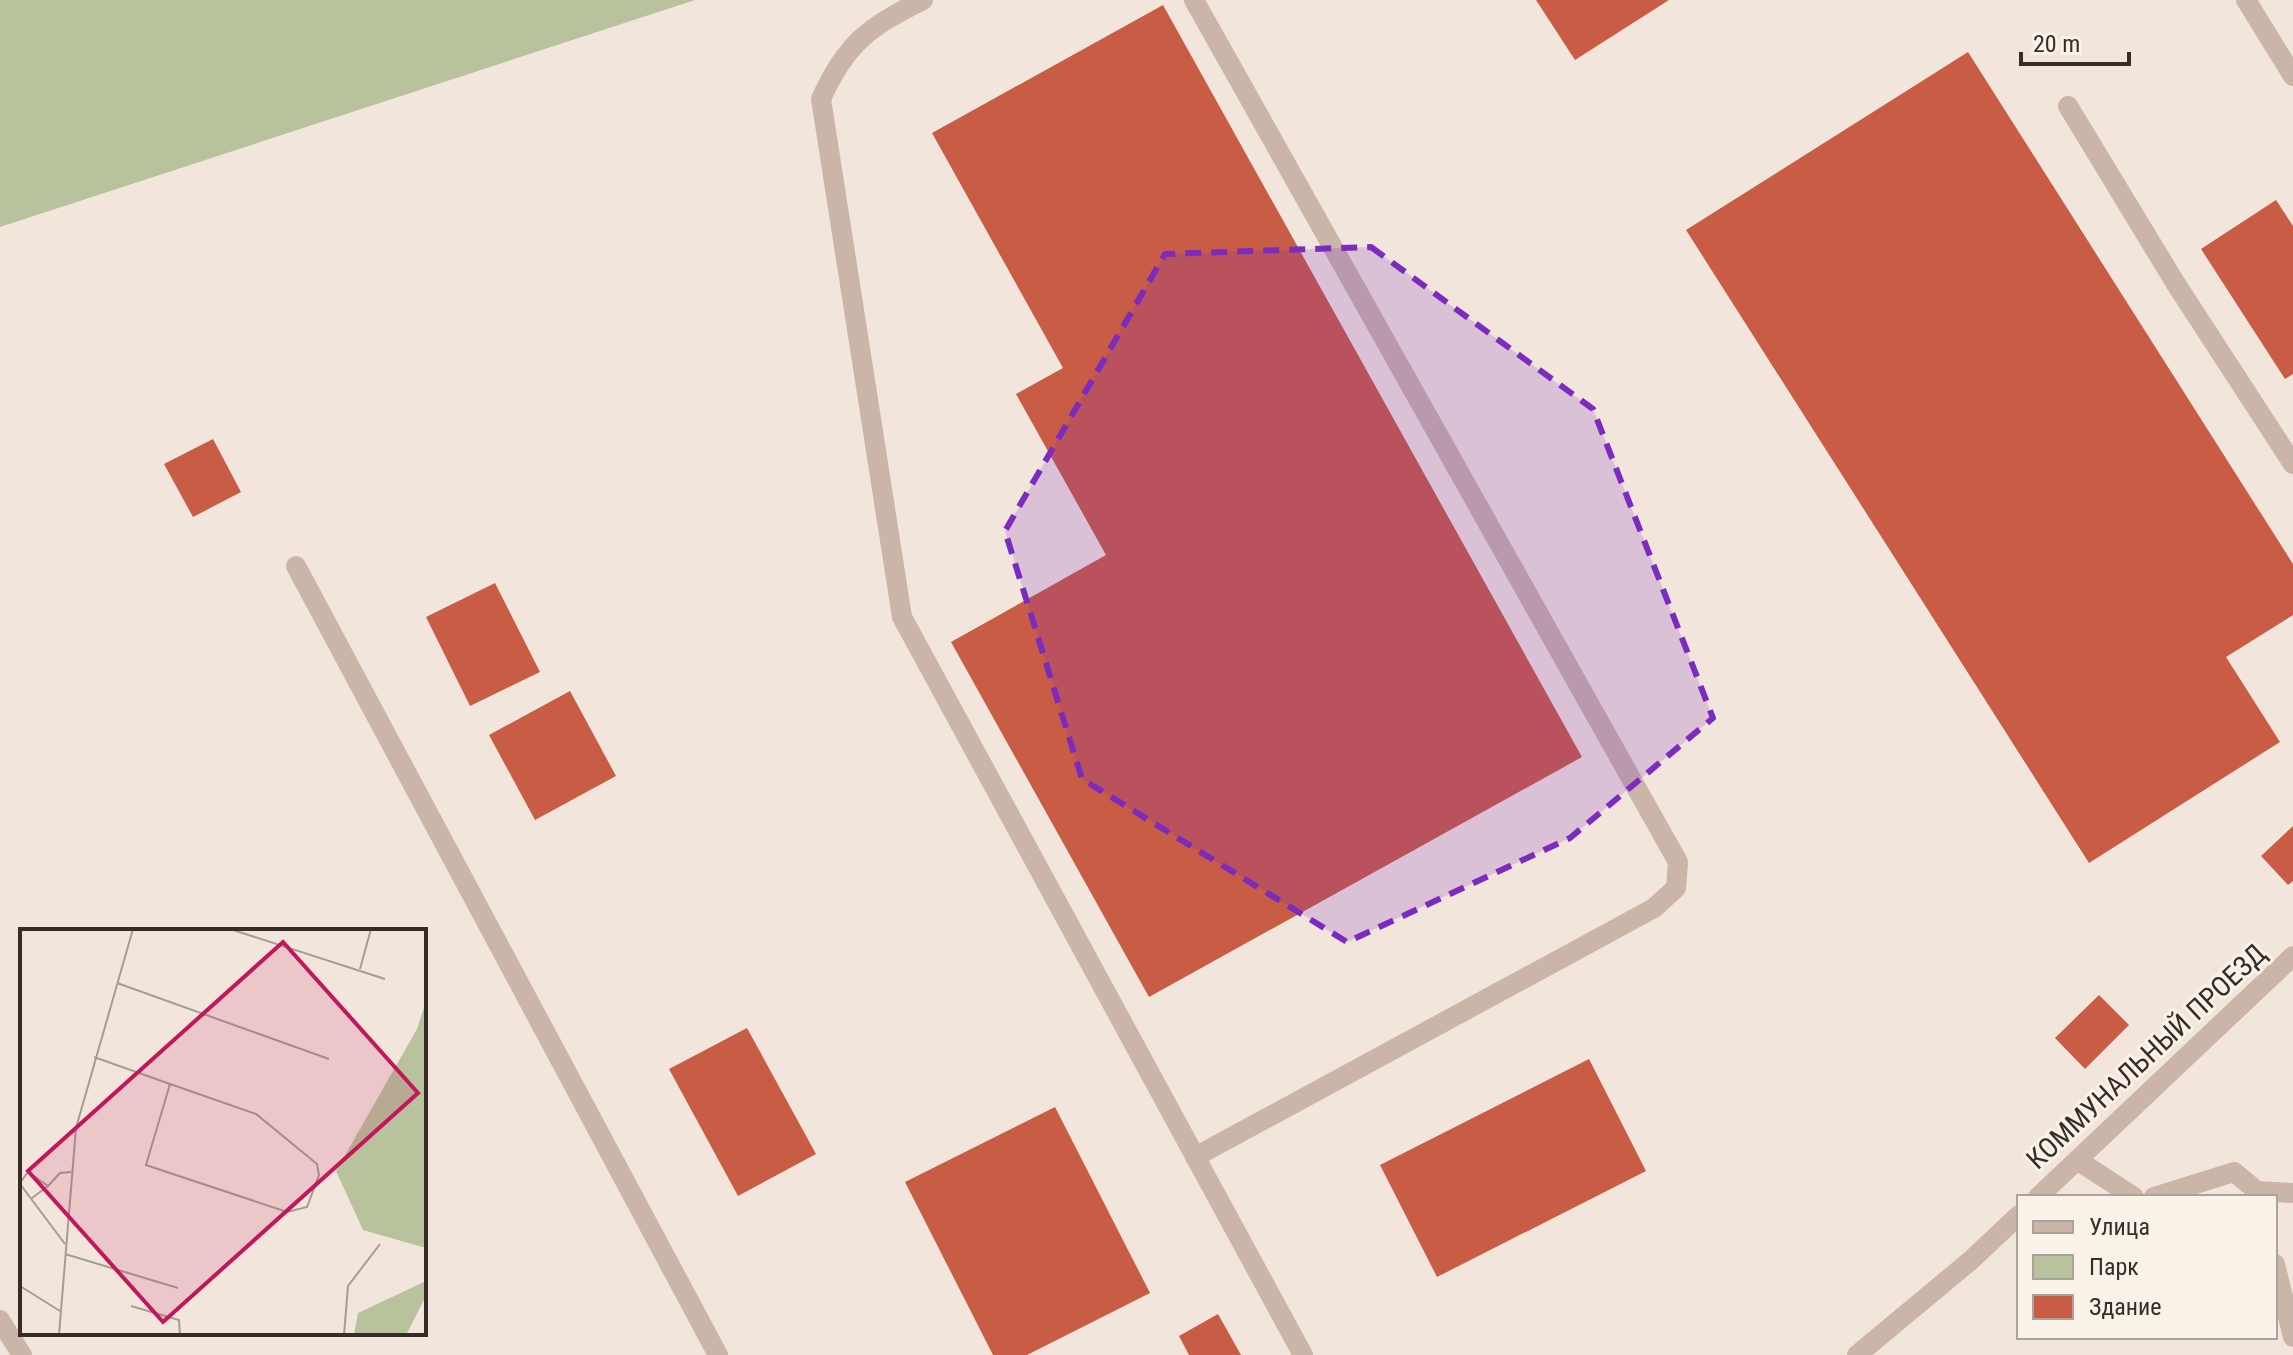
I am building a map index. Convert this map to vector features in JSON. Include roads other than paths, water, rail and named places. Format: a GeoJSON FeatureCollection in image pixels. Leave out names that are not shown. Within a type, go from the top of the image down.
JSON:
{"type":"FeatureCollection","features":[{"type":"Feature","properties":{"kind":"street"},"geometry":{"type":"LineString","coordinates":[[923,0],[861,37],[835,66],[821,99],[902,617],[1303,1355]]}},
{"type":"Feature","properties":{"kind":"street"},"geometry":{"type":"LineString","coordinates":[[1194,0],[1678,862],[1676,888],[1654,908],[1195,1157]]}},
{"type":"Feature","properties":{"kind":"street"},"geometry":{"type":"LineString","coordinates":[[2246,0],[2293,76]]}},
{"type":"Feature","properties":{"kind":"street"},"geometry":{"type":"LineString","coordinates":[[2068,106],[2176,284],[2293,464]]}},
{"type":"Feature","properties":{"kind":"street"},"geometry":{"type":"LineString","coordinates":[[296,566],[718,1355]]}},
{"type":"Feature","properties":{"kind":"street","name":"КОММУНАЛЬНЫЙ ПРОЕЗД"},"geometry":{"type":"LineString","coordinates":[[2040,1195],[2293,956]]}},
{"type":"Feature","properties":{"kind":"street"},"geometry":{"type":"LineString","coordinates":[[2077,1160],[2131,1195]]}},
{"type":"Feature","properties":{"kind":"street"},"geometry":{"type":"LineString","coordinates":[[2160,1195],[2234,1172],[2258,1194],[2293,1193]]}},
{"type":"Feature","properties":{"kind":"street"},"geometry":{"type":"LineString","coordinates":[[1857,1355],[1970,1261],[2017,1217]]}},
{"type":"Feature","properties":{"kind":"street"},"geometry":{"type":"LineString","coordinates":[[2277,1272],[2293,1337]]}},
{"type":"Feature","properties":{"kind":"street"},"geometry":{"type":"LineString","coordinates":[[0,1320],[22,1355]]}}]}
